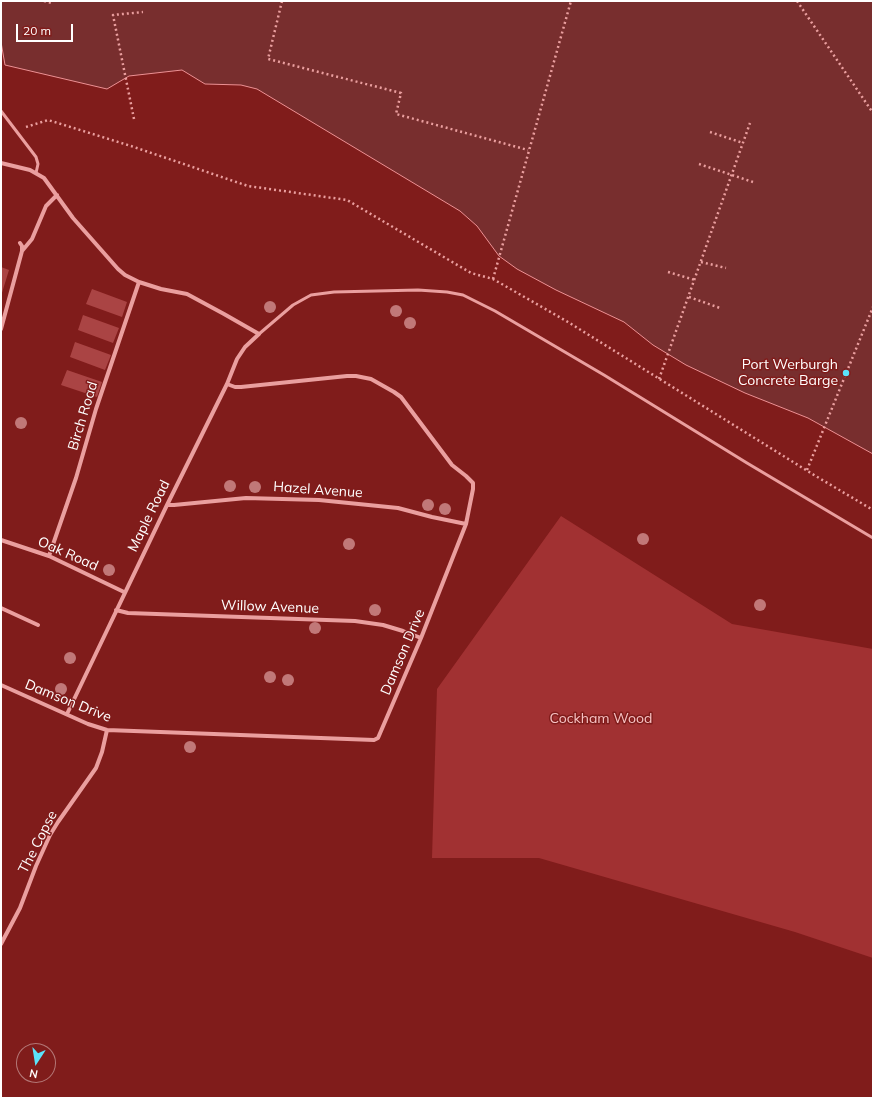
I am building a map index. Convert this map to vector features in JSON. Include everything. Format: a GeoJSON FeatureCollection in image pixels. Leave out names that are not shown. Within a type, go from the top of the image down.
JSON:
{"type":"FeatureCollection","features":[{"type":"Feature","properties":{"kind":"street"},"geometry":{"type":"LineString","coordinates":[[1,162],[36,173],[44,178],[73,218],[118,269],[128,277],[161,289],[187,294],[259,334]]}},
{"type":"Feature","properties":{"kind":"street"},"geometry":{"type":"LineString","coordinates":[[22,251],[32,239],[46,206],[57,195]]}},
{"type":"Feature","properties":{"kind":"street"},"geometry":{"type":"LineString","coordinates":[[1,329],[22,251],[22,246],[20,243]]}},
{"type":"Feature","properties":{"kind":"street","name":"Birch Road"},"geometry":{"type":"LineString","coordinates":[[48,556],[71,492],[98,403],[139,282]]}},
{"type":"Feature","properties":{"kind":"street","name":"Maple Road"},"geometry":{"type":"LineString","coordinates":[[67,714],[166,505],[227,384],[237,359],[259,334]]}},
{"type":"Feature","properties":{"kind":"street","name":"Damson Drive"},"geometry":{"type":"LineString","coordinates":[[1,685],[107,730],[374,740],[378,738],[421,638],[466,524],[473,483],[452,465],[404,401],[394,392],[371,379],[356,376],[241,387],[235,387],[227,384]]}},
{"type":"Feature","properties":{"kind":"street","name":"Hazel Avenue"},"geometry":{"type":"LineString","coordinates":[[166,505],[174,506],[246,498],[319,500],[398,508],[466,524]]}},
{"type":"Feature","properties":{"kind":"street","name":"Oak Road"},"geometry":{"type":"LineString","coordinates":[[1,540],[48,556],[124,592]]}},
{"type":"Feature","properties":{"kind":"street"},"geometry":{"type":"LineString","coordinates":[[1,608],[38,625]]}},
{"type":"Feature","properties":{"kind":"street","name":"Willow Avenue"},"geometry":{"type":"LineString","coordinates":[[116,610],[128,613],[371,622],[396,628],[421,638]]}},
{"type":"Feature","properties":{"kind":"street","name":"The Copse"},"geometry":{"type":"LineString","coordinates":[[1,944],[22,903],[50,835],[96,768],[102,752],[107,730]]}},
{"type":"Feature","properties":{"kind":"lane"},"geometry":{"type":"LineString","coordinates":[[1,111],[36,157],[38,164],[36,173]]}},
{"type":"Feature","properties":{"kind":"lane"},"geometry":{"type":"LineString","coordinates":[[259,334],[293,305],[312,295],[334,292],[418,290],[447,292],[463,295],[495,311],[621,385],[742,460],[873,538]]}},
{"type":"Feature","properties":{"kind":"path"},"geometry":{"type":"LineString","coordinates":[[44,1],[52,3]]}},
{"type":"Feature","properties":{"kind":"path"},"geometry":{"type":"LineString","coordinates":[[282,1],[268,59],[401,93],[396,114],[528,150]]}},
{"type":"Feature","properties":{"kind":"path"},"geometry":{"type":"LineString","coordinates":[[493,279],[571,1]]}},
{"type":"Feature","properties":{"kind":"path"},"geometry":{"type":"LineString","coordinates":[[797,1],[873,113]]}},
{"type":"Feature","properties":{"kind":"path"},"geometry":{"type":"LineString","coordinates":[[134,119],[114,15],[143,12]]}},
{"type":"Feature","properties":{"kind":"path"},"geometry":{"type":"LineString","coordinates":[[659,378],[750,123]]}},
{"type":"Feature","properties":{"kind":"path"},"geometry":{"type":"LineString","coordinates":[[710,132],[743,143]]}},
{"type":"Feature","properties":{"kind":"path"},"geometry":{"type":"LineString","coordinates":[[699,164],[753,182]]}},
{"type":"Feature","properties":{"kind":"path"},"geometry":{"type":"LineString","coordinates":[[701,262],[726,268]]}},
{"type":"Feature","properties":{"kind":"path"},"geometry":{"type":"LineString","coordinates":[[668,272],[695,280]]}},
{"type":"Feature","properties":{"kind":"path"},"geometry":{"type":"LineString","coordinates":[[688,297],[720,308]]}},
{"type":"Feature","properties":{"kind":"path"},"geometry":{"type":"LineString","coordinates":[[807,470],[873,307]]}},
{"type":"Feature","properties":{"kind":"green space","name":"Cockham Wood"},"geometry":{"type":"Polygon","coordinates":[[[561,516],[732,624],[873,649],[873,958],[795,932],[539,858],[432,858],[437,689],[561,516]]]}},
{"type":"Feature","properties":{"kind":"shaded area"},"geometry":{"type":"Polygon","coordinates":[[[1,1],[873,1],[873,454],[808,418],[745,393],[686,365],[653,345],[624,322],[556,290],[517,269],[499,256],[477,226],[460,211],[257,89],[241,85],[205,84],[182,70],[129,76],[107,89],[5,65],[1,42],[1,1]]]}},
{"type":"Feature","properties":{"kind":"building"},"geometry":{"type":"Polygon","coordinates":[[[1,267],[9,270],[1,296],[1,267]]]}},
{"type":"Feature","properties":{"kind":"building"},"geometry":{"type":"Polygon","coordinates":[[[92,289],[127,302],[122,317],[86,304],[92,289]]]}},
{"type":"Feature","properties":{"kind":"building"},"geometry":{"type":"Polygon","coordinates":[[[83,315],[119,328],[113,343],[78,330],[83,315]]]}},
{"type":"Feature","properties":{"kind":"building"},"geometry":{"type":"Polygon","coordinates":[[[75,342],[111,355],[105,370],[70,357],[75,342]]]}},
{"type":"Feature","properties":{"kind":"building"},"geometry":{"type":"Polygon","coordinates":[[[67,370],[102,382],[97,397],[61,385],[67,370]]]}},
{"type":"Feature","properties":{"kind":"place","name":"Port Werburgh Concrete Barge"},"geometry":{"type":"Point","coordinates":[846,373]}}]}
